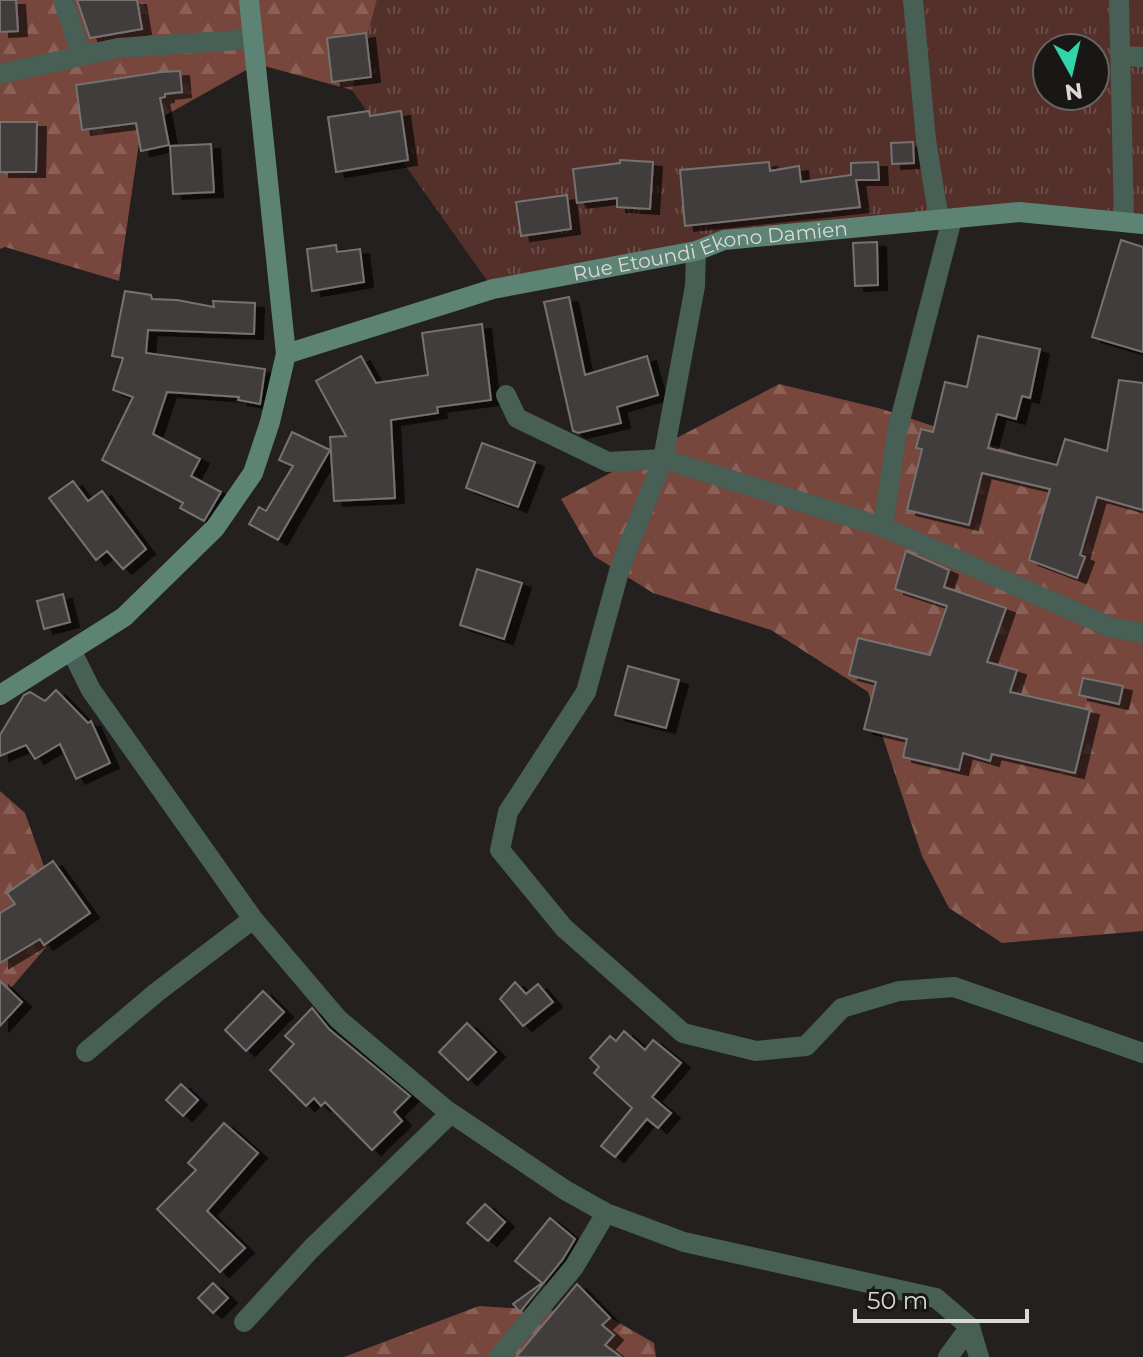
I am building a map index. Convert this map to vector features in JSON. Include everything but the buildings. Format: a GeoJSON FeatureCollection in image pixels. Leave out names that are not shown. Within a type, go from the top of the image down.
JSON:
{"type":"FeatureCollection","features":[{"type":"Feature","properties":{"kind":"street"},"geometry":{"type":"LineString","coordinates":[[63,0],[82,56]]}},
{"type":"Feature","properties":{"kind":"street"},"geometry":{"type":"LineString","coordinates":[[0,695],[124,617],[215,528],[253,473],[270,422],[286,354],[249,0]]}},
{"type":"Feature","properties":{"kind":"street"},"geometry":{"type":"LineString","coordinates":[[883,527],[897,432],[946,219],[926,140],[913,0]]}},
{"type":"Feature","properties":{"kind":"street"},"geometry":{"type":"LineString","coordinates":[[1119,0],[1120,56],[1133,223]]}},
{"type":"Feature","properties":{"kind":"street"},"geometry":{"type":"LineString","coordinates":[[0,74],[118,48],[253,39]]}},
{"type":"Feature","properties":{"kind":"street"},"geometry":{"type":"LineString","coordinates":[[1120,56],[1143,57]]}},
{"type":"Feature","properties":{"kind":"street","name":"Rue Etoundi Ekono Damien"},"geometry":{"type":"LineString","coordinates":[[286,354],[493,289],[696,251],[724,240],[1019,212],[1133,223]]}},
{"type":"Feature","properties":{"kind":"street"},"geometry":{"type":"LineString","coordinates":[[696,251],[695,286],[663,459],[620,568],[586,692],[508,812],[500,850],[564,928],[683,1033],[756,1051],[806,1046],[842,1008],[899,991],[954,987],[1143,1053]]}},
{"type":"Feature","properties":{"kind":"street"},"geometry":{"type":"LineString","coordinates":[[506,395],[517,418],[608,462],[663,459],[883,527],[1112,628],[1143,633]]}},
{"type":"Feature","properties":{"kind":"street"},"geometry":{"type":"LineString","coordinates":[[72,652],[91,690],[253,919],[338,1019],[451,1113],[565,1190],[606,1213],[684,1242],[936,1298],[970,1327],[979,1357]]}},
{"type":"Feature","properties":{"kind":"street"},"geometry":{"type":"LineString","coordinates":[[86,1052],[157,992],[253,919]]}},
{"type":"Feature","properties":{"kind":"street"},"geometry":{"type":"LineString","coordinates":[[244,1322],[311,1249],[451,1113]]}},
{"type":"Feature","properties":{"kind":"street"},"geometry":{"type":"LineString","coordinates":[[499,1357],[574,1267],[606,1213]]}},
{"type":"Feature","properties":{"kind":"street"},"geometry":{"type":"LineString","coordinates":[[948,1357],[970,1327]]}},
{"type":"Feature","properties":{"kind":"green space"},"geometry":{"type":"Polygon","coordinates":[[[0,0],[377,0],[352,90],[257,64],[141,129],[119,281],[5,247],[0,249],[0,0]]]}},
{"type":"Feature","properties":{"kind":"green space"},"geometry":{"type":"Polygon","coordinates":[[[377,0],[1143,0],[1143,224],[1019,212],[724,240],[493,289],[352,90],[377,0]]]}},
{"type":"Feature","properties":{"kind":"green space"},"geometry":{"type":"Polygon","coordinates":[[[779,384],[882,409],[1143,496],[1143,931],[1002,943],[949,908],[922,856],[868,692],[771,630],[653,593],[594,556],[561,499],[779,384]]]}},
{"type":"Feature","properties":{"kind":"green space"},"geometry":{"type":"Polygon","coordinates":[[[0,791],[25,813],[65,925],[0,1001],[0,791]]]}},
{"type":"Feature","properties":{"kind":"green space"},"geometry":{"type":"Polygon","coordinates":[[[479,1306],[604,1314],[654,1343],[656,1357],[344,1357],[479,1306]]]}}]}
